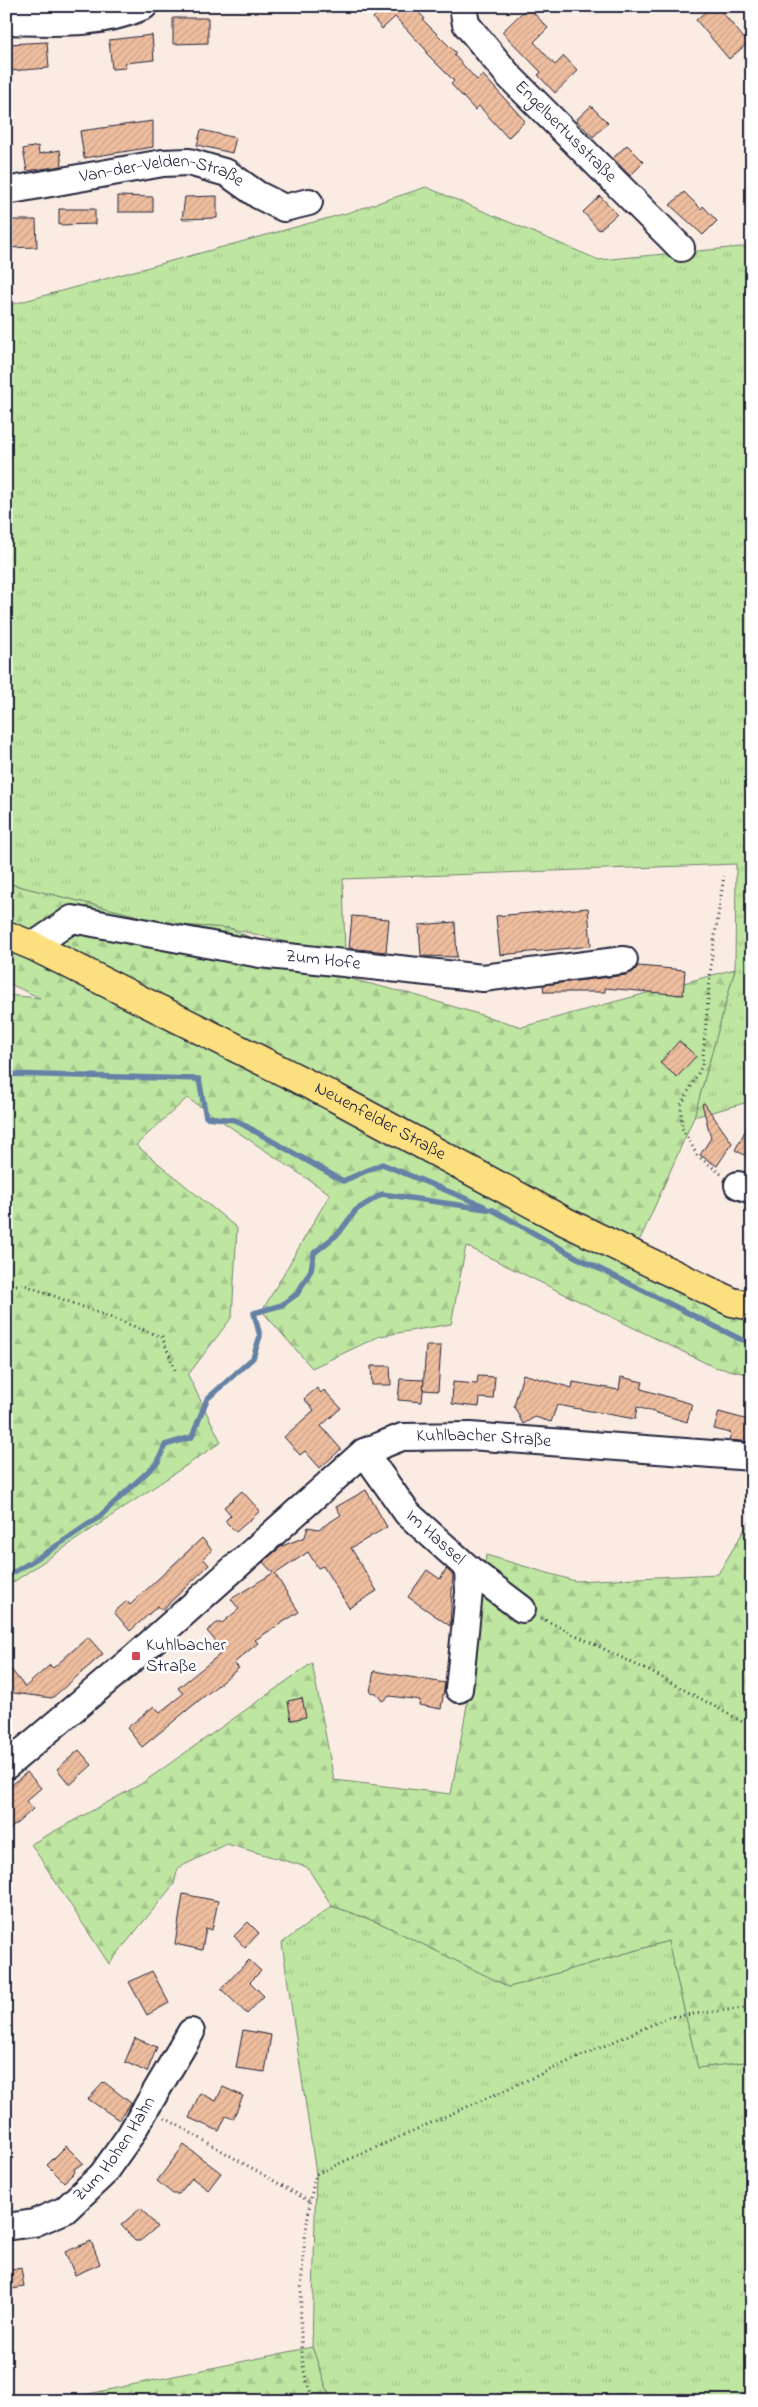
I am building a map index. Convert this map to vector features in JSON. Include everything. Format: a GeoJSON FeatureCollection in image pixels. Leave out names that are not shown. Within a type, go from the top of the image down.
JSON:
{"type":"FeatureCollection","features":[{"type":"Feature","properties":{"kind":"main road","name":"Neuenfelder Straße"},"geometry":{"type":"LineString","coordinates":[[6,935],[33,946],[336,1098],[566,1222],[732,1302],[752,1306]]}},
{"type":"Feature","properties":{"kind":"street"},"geometry":{"type":"LineString","coordinates":[[6,21],[81,23],[123,16],[144,6]]}},
{"type":"Feature","properties":{"kind":"street","name":"Engelbertusstraße"},"geometry":{"type":"LineString","coordinates":[[461,12],[508,76],[680,248]]}},
{"type":"Feature","properties":{"kind":"street","name":"Van-der-Velden-Straße"},"geometry":{"type":"LineString","coordinates":[[6,191],[154,164],[189,162],[227,173],[258,195],[284,208],[309,202]]}},
{"type":"Feature","properties":{"kind":"street","name":"Zum Hofe"},"geometry":{"type":"LineString","coordinates":[[33,946],[72,919],[260,954],[483,978],[624,960]]}},
{"type":"Feature","properties":{"kind":"street","name":"Kuhlbacher Straße"},"geometry":{"type":"LineString","coordinates":[[6,1766],[136,1656],[364,1452],[402,1437],[470,1436],[752,1457]]}},
{"type":"Feature","properties":{"kind":"street","name":"Im Hassel"},"geometry":{"type":"LineString","coordinates":[[364,1452],[407,1513],[468,1568],[522,1609]]}},
{"type":"Feature","properties":{"kind":"street"},"geometry":{"type":"LineString","coordinates":[[459,1689],[469,1592],[468,1568]]}},
{"type":"Feature","properties":{"kind":"street","name":"Zum Hohen Hahn"},"geometry":{"type":"LineString","coordinates":[[6,2227],[34,2223],[65,2210],[102,2175],[129,2138],[191,2032]]}},
{"type":"Feature","properties":{"kind":"path"},"geometry":{"type":"LineString","coordinates":[[724,876],[712,955],[702,1066],[681,1105],[682,1128],[697,1154],[717,1171],[745,1188]]}},
{"type":"Feature","properties":{"kind":"path"},"geometry":{"type":"LineString","coordinates":[[6,1285],[25,1284],[162,1337],[176,1372]]}},
{"type":"Feature","properties":{"kind":"path"},"geometry":{"type":"LineString","coordinates":[[522,1609],[659,1676],[752,1727]]}},
{"type":"Feature","properties":{"kind":"path"},"geometry":{"type":"LineString","coordinates":[[313,2401],[303,2366],[301,2304],[309,2201],[316,2174],[669,2017],[752,2007]]}},
{"type":"Feature","properties":{"kind":"path"},"geometry":{"type":"LineString","coordinates":[[147,2108],[309,2201]]}},
{"type":"Feature","properties":{"kind":"green space"},"geometry":{"type":"Polygon","coordinates":[[[426,187],[599,260],[752,246],[752,1101],[694,1117],[735,969],[736,864],[343,879],[345,956],[229,928],[174,925],[6,883],[6,306],[347,213],[426,187]]]}},
{"type":"Feature","properties":{"kind":"green space"},"geometry":{"type":"Polygon","coordinates":[[[6,883],[174,925],[229,928],[334,975],[411,994],[522,1027],[735,969],[694,1117],[643,1233],[627,1264],[752,1320],[752,1375],[714,1367],[466,1246],[451,1324],[380,1336],[312,1368],[262,1311],[330,1194],[187,1098],[136,1145],[237,1228],[232,1317],[188,1375],[221,1442],[6,1587],[6,995],[40,998],[6,982],[6,883]]]}},
{"type":"Feature","properties":{"kind":"green space"},"geometry":{"type":"Polygon","coordinates":[[[752,1517],[752,2061],[698,2068],[668,1941],[509,1987],[380,1923],[332,1906],[307,1867],[227,1844],[178,1868],[174,1884],[109,1964],[31,1844],[141,1784],[312,1663],[334,1780],[451,1794],[466,1711],[486,1555],[575,1581],[718,1574],[752,1517]]]}},
{"type":"Feature","properties":{"kind":"green space"},"geometry":{"type":"Polygon","coordinates":[[[332,1906],[380,1923],[509,1987],[668,1941],[698,2068],[752,2061],[752,2401],[331,2401],[312,2347],[316,2174],[282,1943],[332,1906]]]}},
{"type":"Feature","properties":{"kind":"green space"},"geometry":{"type":"Polygon","coordinates":[[[312,2347],[331,2401],[55,2401],[312,2347]]]}},
{"type":"Feature","properties":{"kind":"building"},"geometry":{"type":"Polygon","coordinates":[[[385,6],[413,6],[425,19],[423,20],[456,53],[454,55],[477,80],[483,75],[525,121],[508,138],[479,106],[475,110],[451,84],[454,81],[426,53],[427,51],[395,17],[382,29],[373,18],[385,6]]]}},
{"type":"Feature","properties":{"kind":"building"},"geometry":{"type":"Polygon","coordinates":[[[712,6],[717,6],[748,43],[729,59],[696,20],[712,6]]]}},
{"type":"Feature","properties":{"kind":"building"},"geometry":{"type":"Polygon","coordinates":[[[528,7],[548,28],[534,42],[555,65],[564,56],[578,71],[555,93],[538,75],[541,72],[502,32],[528,7]]]}},
{"type":"Feature","properties":{"kind":"building"},"geometry":{"type":"Polygon","coordinates":[[[173,18],[208,18],[208,43],[173,44],[173,18]]]}},
{"type":"Feature","properties":{"kind":"building"},"geometry":{"type":"Polygon","coordinates":[[[152,35],[154,60],[125,63],[126,68],[112,69],[109,40],[152,35]]]}},
{"type":"Feature","properties":{"kind":"building"},"geometry":{"type":"Polygon","coordinates":[[[47,42],[49,68],[9,71],[7,44],[47,42]]]}},
{"type":"Feature","properties":{"kind":"building"},"geometry":{"type":"Polygon","coordinates":[[[591,106],[608,123],[593,137],[576,120],[591,106]]]}},
{"type":"Feature","properties":{"kind":"building"},"geometry":{"type":"Polygon","coordinates":[[[153,121],[153,147],[84,158],[80,131],[153,121]]]}},
{"type":"Feature","properties":{"kind":"building"},"geometry":{"type":"Polygon","coordinates":[[[201,130],[236,138],[232,153],[197,145],[201,130]]]}},
{"type":"Feature","properties":{"kind":"building"},"geometry":{"type":"Polygon","coordinates":[[[627,145],[644,162],[630,176],[613,158],[627,145]]]}},
{"type":"Feature","properties":{"kind":"building"},"geometry":{"type":"Polygon","coordinates":[[[38,146],[39,154],[60,150],[62,166],[27,171],[23,149],[38,146]]]}},
{"type":"Feature","properties":{"kind":"building"},"geometry":{"type":"Polygon","coordinates":[[[684,192],[701,209],[703,206],[717,221],[703,235],[670,205],[684,192]]]}},
{"type":"Feature","properties":{"kind":"building"},"geometry":{"type":"Polygon","coordinates":[[[118,196],[153,197],[153,212],[118,212],[118,196]]]}},
{"type":"Feature","properties":{"kind":"building"},"geometry":{"type":"Polygon","coordinates":[[[217,196],[217,218],[182,219],[185,197],[217,196]]]}},
{"type":"Feature","properties":{"kind":"building"},"geometry":{"type":"Polygon","coordinates":[[[600,196],[617,214],[599,230],[583,212],[600,196]]]}},
{"type":"Feature","properties":{"kind":"building"},"geometry":{"type":"Polygon","coordinates":[[[59,209],[95,209],[95,224],[59,225],[59,209]]]}},
{"type":"Feature","properties":{"kind":"building"},"geometry":{"type":"Polygon","coordinates":[[[6,220],[36,220],[37,247],[6,248],[6,220]]]}},
{"type":"Feature","properties":{"kind":"building"},"geometry":{"type":"Polygon","coordinates":[[[588,908],[591,946],[500,955],[496,916],[588,908]]]}},
{"type":"Feature","properties":{"kind":"building"},"geometry":{"type":"Polygon","coordinates":[[[352,916],[389,919],[386,952],[349,948],[352,916]]]}},
{"type":"Feature","properties":{"kind":"building"},"geometry":{"type":"Polygon","coordinates":[[[455,922],[457,957],[421,956],[419,925],[455,922]]]}},
{"type":"Feature","properties":{"kind":"building"},"geometry":{"type":"Polygon","coordinates":[[[638,966],[685,970],[683,995],[605,988],[605,992],[544,992],[543,985],[626,975],[633,972],[638,966]]]}},
{"type":"Feature","properties":{"kind":"building"},"geometry":{"type":"Polygon","coordinates":[[[679,1041],[696,1056],[677,1077],[660,1063],[679,1041]]]}},
{"type":"Feature","properties":{"kind":"building"},"geometry":{"type":"Polygon","coordinates":[[[704,1103],[732,1143],[717,1166],[700,1155],[711,1138],[702,1104],[704,1103]]]}},
{"type":"Feature","properties":{"kind":"building"},"geometry":{"type":"Polygon","coordinates":[[[752,1118],[752,1159],[735,1150],[752,1118]]]}},
{"type":"Feature","properties":{"kind":"building"},"geometry":{"type":"Polygon","coordinates":[[[426,1346],[441,1346],[438,1391],[423,1390],[426,1346]]]}},
{"type":"Feature","properties":{"kind":"building"},"geometry":{"type":"Polygon","coordinates":[[[371,1366],[390,1366],[391,1385],[372,1385],[371,1366]]]}},
{"type":"Feature","properties":{"kind":"building"},"geometry":{"type":"Polygon","coordinates":[[[523,1374],[572,1388],[573,1382],[619,1390],[621,1377],[643,1382],[641,1389],[692,1404],[687,1422],[637,1407],[635,1419],[557,1405],[551,1422],[535,1417],[523,1424],[514,1406],[523,1374]]]}},
{"type":"Feature","properties":{"kind":"building"},"geometry":{"type":"Polygon","coordinates":[[[478,1376],[495,1377],[493,1399],[480,1398],[479,1407],[452,1404],[453,1382],[477,1384],[478,1376]]]}},
{"type":"Feature","properties":{"kind":"building"},"geometry":{"type":"Polygon","coordinates":[[[400,1379],[424,1380],[422,1402],[398,1400],[400,1379]]]}},
{"type":"Feature","properties":{"kind":"building"},"geometry":{"type":"Polygon","coordinates":[[[317,1388],[321,1393],[324,1390],[341,1408],[321,1426],[341,1449],[320,1468],[305,1451],[300,1455],[284,1437],[314,1410],[304,1399],[317,1388]]]}},
{"type":"Feature","properties":{"kind":"building"},"geometry":{"type":"Polygon","coordinates":[[[719,1412],[752,1421],[752,1442],[729,1440],[731,1433],[714,1429],[719,1412]]]}},
{"type":"Feature","properties":{"kind":"building"},"geometry":{"type":"Polygon","coordinates":[[[366,1490],[387,1527],[351,1548],[377,1591],[349,1608],[323,1566],[318,1568],[308,1552],[275,1574],[299,1612],[255,1640],[258,1643],[234,1663],[239,1668],[142,1747],[127,1728],[154,1706],[160,1712],[183,1694],[178,1688],[224,1651],[207,1631],[217,1623],[222,1623],[239,1609],[231,1599],[273,1573],[263,1562],[282,1546],[305,1537],[308,1527],[319,1529],[341,1515],[336,1507],[366,1490]]]}},
{"type":"Feature","properties":{"kind":"building"},"geometry":{"type":"Polygon","coordinates":[[[242,1491],[260,1511],[236,1532],[225,1521],[231,1515],[224,1507],[242,1491]]]}},
{"type":"Feature","properties":{"kind":"building"},"geometry":{"type":"Polygon","coordinates":[[[202,1538],[212,1550],[203,1558],[209,1565],[162,1610],[158,1606],[130,1631],[114,1612],[127,1601],[130,1605],[202,1538]]]}},
{"type":"Feature","properties":{"kind":"building"},"geometry":{"type":"Polygon","coordinates":[[[446,1569],[453,1575],[450,1626],[408,1597],[427,1570],[440,1579],[446,1569]]]}},
{"type":"Feature","properties":{"kind":"building"},"geometry":{"type":"Polygon","coordinates":[[[88,1637],[103,1654],[52,1698],[6,1692],[6,1663],[25,1687],[50,1665],[53,1668],[88,1637]]]}},
{"type":"Feature","properties":{"kind":"building"},"geometry":{"type":"Polygon","coordinates":[[[374,1671],[445,1683],[441,1709],[419,1705],[420,1700],[390,1696],[382,1701],[376,1693],[370,1692],[374,1671]]]}},
{"type":"Feature","properties":{"kind":"building"},"geometry":{"type":"Polygon","coordinates":[[[302,1698],[306,1717],[291,1720],[288,1701],[302,1698]]]}},
{"type":"Feature","properties":{"kind":"building"},"geometry":{"type":"Polygon","coordinates":[[[79,1750],[92,1765],[70,1785],[57,1769],[79,1750]]]}},
{"type":"Feature","properties":{"kind":"building"},"geometry":{"type":"Polygon","coordinates":[[[27,1772],[41,1788],[26,1801],[33,1809],[6,1833],[6,1790],[27,1772]]]}},
{"type":"Feature","properties":{"kind":"building"},"geometry":{"type":"Polygon","coordinates":[[[183,1894],[218,1901],[212,1930],[206,1928],[202,1950],[175,1944],[183,1894]]]}},
{"type":"Feature","properties":{"kind":"building"},"geometry":{"type":"Polygon","coordinates":[[[248,1922],[259,1933],[245,1948],[234,1936],[248,1922]]]}},
{"type":"Feature","properties":{"kind":"building"},"geometry":{"type":"Polygon","coordinates":[[[249,1960],[261,1971],[250,1982],[264,1996],[247,2014],[221,1989],[249,1960]]]}},
{"type":"Feature","properties":{"kind":"building"},"geometry":{"type":"Polygon","coordinates":[[[152,1971],[169,2003],[147,2015],[129,1982],[152,1971]]]}},
{"type":"Feature","properties":{"kind":"building"},"geometry":{"type":"Polygon","coordinates":[[[243,2030],[271,2035],[265,2072],[236,2068],[243,2030]]]}},
{"type":"Feature","properties":{"kind":"building"},"geometry":{"type":"Polygon","coordinates":[[[135,2038],[157,2047],[147,2072],[125,2062],[135,2038]]]}},
{"type":"Feature","properties":{"kind":"building"},"geometry":{"type":"Polygon","coordinates":[[[104,2082],[131,2103],[119,2120],[88,2099],[104,2082]]]}},
{"type":"Feature","properties":{"kind":"building"},"geometry":{"type":"Polygon","coordinates":[[[223,2087],[243,2096],[233,2119],[226,2116],[219,2131],[189,2118],[200,2093],[216,2101],[223,2087]]]}},
{"type":"Feature","properties":{"kind":"building"},"geometry":{"type":"Polygon","coordinates":[[[184,2145],[221,2173],[208,2190],[192,2178],[179,2194],[173,2194],[157,2181],[184,2145]]]}},
{"type":"Feature","properties":{"kind":"building"},"geometry":{"type":"Polygon","coordinates":[[[66,2146],[83,2163],[74,2169],[75,2172],[64,2182],[47,2165],[66,2146]]]}},
{"type":"Feature","properties":{"kind":"building"},"geometry":{"type":"Polygon","coordinates":[[[141,2208],[157,2227],[140,2241],[135,2241],[121,2225],[141,2208]]]}},
{"type":"Feature","properties":{"kind":"building"},"geometry":{"type":"Polygon","coordinates":[[[91,2241],[100,2264],[75,2275],[65,2252],[91,2241]]]}},
{"type":"Feature","properties":{"kind":"building"},"geometry":{"type":"Polygon","coordinates":[[[21,2268],[24,2287],[6,2290],[6,2271],[21,2268]]]}},
{"type":"Feature","properties":{"kind":"waterway"},"geometry":{"type":"LineString","coordinates":[[6,1074],[199,1079],[206,1117],[235,1120],[343,1181],[382,1164],[484,1206]]}},
{"type":"Feature","properties":{"kind":"waterway"},"geometry":{"type":"LineString","coordinates":[[6,1577],[99,1517],[158,1462],[165,1445],[192,1437],[207,1399],[253,1358],[260,1336],[254,1313],[282,1305],[297,1294],[311,1270],[314,1253],[339,1233],[356,1210],[382,1194],[493,1210],[576,1257],[740,1339],[752,1343]]}},
{"type":"Feature","properties":{"kind":"place","name":"Kuhlbacher Straße"},"geometry":{"type":"Point","coordinates":[136,1656]}}]}
